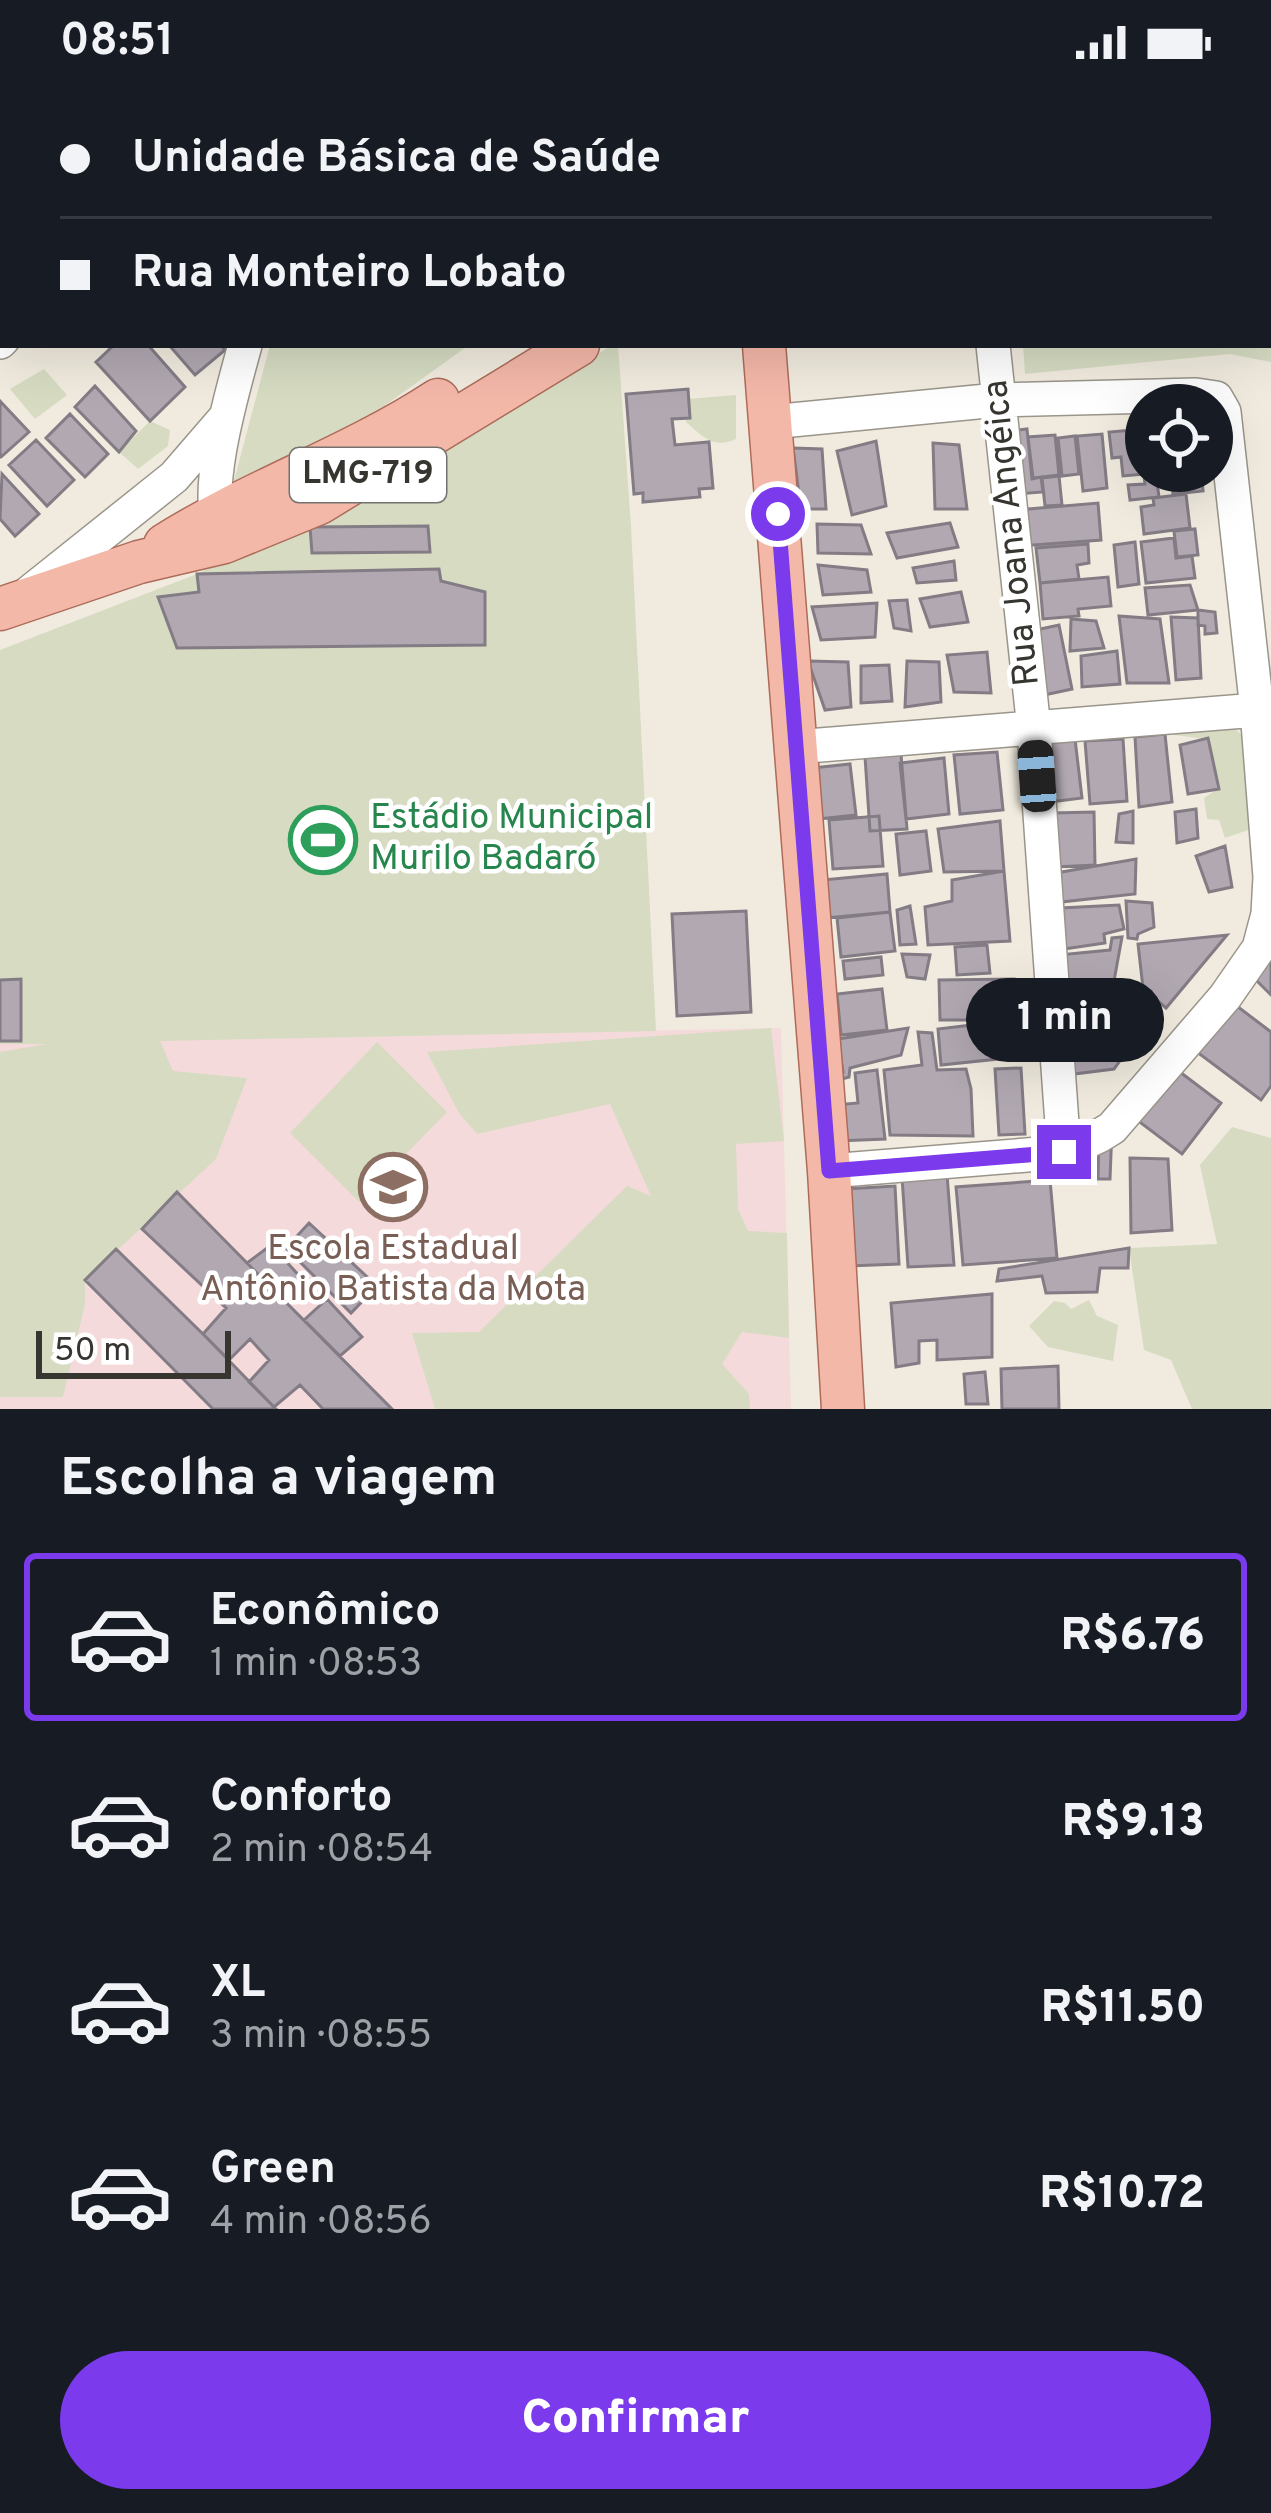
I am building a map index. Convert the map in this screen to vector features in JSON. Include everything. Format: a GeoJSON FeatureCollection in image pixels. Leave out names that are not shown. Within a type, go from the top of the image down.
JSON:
{"type":"FeatureCollection","features":[{"type":"Feature","properties":{"kind":"main road","name":"LMG-719"},"geometry":{"type":"LineString","coordinates":[[432,420],[518,348]]}},
{"type":"Feature","properties":{"kind":"main road","name":"LMG-719"},"geometry":{"type":"LineString","coordinates":[[8,606],[139,562],[219,528],[304,475],[432,420],[572,348]]}},
{"type":"Feature","properties":{"kind":"main road"},"geometry":{"type":"LineString","coordinates":[[764,348],[829,1171],[843,1409]]}},
{"type":"Feature","properties":{"kind":"street"},"geometry":{"type":"LineString","coordinates":[[219,528],[225,418],[244,348]]}},
{"type":"Feature","properties":{"kind":"street","name":"Rua Joana Angéica"},"geometry":{"type":"LineString","coordinates":[[993,348],[1034,729],[1064,1152]]}},
{"type":"Feature","properties":{"kind":"street"},"geometry":{"type":"LineString","coordinates":[[771,422],[997,400],[1196,394],[1216,398],[1224,412],[1270,877],[1268,914],[1259,948],[1225,998],[1112,1128],[1064,1152],[829,1171]]}},
{"type":"Feature","properties":{"kind":"street"},"geometry":{"type":"LineString","coordinates":[[8,606],[174,477],[225,418]]}},
{"type":"Feature","properties":{"kind":"street"},"geometry":{"type":"LineString","coordinates":[[795,747],[1257,710]]}},
{"type":"Feature","properties":{"kind":"shaded area","name":"Escola Estadual Antônio Batista da Mota"},"geometry":{"type":"Polygon","coordinates":[[[781,1028],[791,1409],[0,1409],[0,1044],[781,1028]]]}},
{"type":"Feature","properties":{"kind":"green space"},"geometry":{"type":"Polygon","coordinates":[[[269,348],[465,348],[348,432],[232,488],[269,348]]]}},
{"type":"Feature","properties":{"kind":"green space","name":"Estádio Municipal Murilo Badaró"},"geometry":{"type":"Polygon","coordinates":[[[607,348],[618,348],[656,1031],[160,1041],[173,1071],[247,1078],[216,1159],[85,1280],[85,1304],[63,1397],[0,1397],[0,1052],[47,1044],[0,1044],[0,650],[197,574],[412,468],[607,348]]]}},
{"type":"Feature","properties":{"kind":"green space"},"geometry":{"type":"Polygon","coordinates":[[[1023,348],[1271,348],[1271,362],[1230,354],[1025,374],[1023,348]]]}},
{"type":"Feature","properties":{"kind":"green space"},"geometry":{"type":"Polygon","coordinates":[[[44,369],[67,395],[35,419],[10,389],[44,369]]]}},
{"type":"Feature","properties":{"kind":"green space"},"geometry":{"type":"Polygon","coordinates":[[[736,395],[736,439],[715,442],[686,422],[689,399],[736,395]]]}},
{"type":"Feature","properties":{"kind":"green space"},"geometry":{"type":"Polygon","coordinates":[[[150,421],[170,430],[168,446],[138,469],[119,452],[150,421]]]}},
{"type":"Feature","properties":{"kind":"green space"},"geometry":{"type":"Polygon","coordinates":[[[1225,719],[1245,738],[1248,830],[1225,838],[1219,820],[1207,819],[1204,798],[1219,788],[1208,739],[1174,735],[1168,722],[1225,719]]]}},
{"type":"Feature","properties":{"kind":"green space"},"geometry":{"type":"Polygon","coordinates":[[[771,1028],[784,1141],[736,1144],[738,1209],[748,1231],[787,1233],[789,1338],[742,1332],[722,1364],[749,1394],[750,1409],[435,1409],[412,1333],[479,1332],[627,1186],[651,1196],[610,1104],[477,1134],[459,1113],[427,1052],[771,1028]]]}},
{"type":"Feature","properties":{"kind":"green space"},"geometry":{"type":"Polygon","coordinates":[[[377,1042],[447,1112],[359,1202],[290,1133],[377,1042]]]}},
{"type":"Feature","properties":{"kind":"green space"},"geometry":{"type":"Polygon","coordinates":[[[1232,1127],[1271,1138],[1271,1409],[1192,1409],[1171,1360],[1144,1350],[1129,1248],[1217,1244],[1200,1165],[1232,1127]]]}},
{"type":"Feature","properties":{"kind":"green space"},"geometry":{"type":"Polygon","coordinates":[[[1089,1300],[1097,1316],[1118,1325],[1113,1361],[1048,1347],[1029,1326],[1054,1301],[1071,1309],[1089,1300]]]}},
{"type":"Feature","properties":{"kind":"building"},"geometry":{"type":"Polygon","coordinates":[[[111,348],[151,348],[185,387],[150,421],[96,362],[111,348]]]}},
{"type":"Feature","properties":{"kind":"building"},"geometry":{"type":"Polygon","coordinates":[[[172,348],[223,348],[225,350],[195,375],[172,348]]]}},
{"type":"Feature","properties":{"kind":"building"},"geometry":{"type":"Polygon","coordinates":[[[95,386],[136,431],[119,452],[75,407],[95,386]]]}},
{"type":"Feature","properties":{"kind":"building"},"geometry":{"type":"Polygon","coordinates":[[[688,389],[690,418],[672,419],[675,445],[709,442],[713,488],[699,489],[700,497],[643,502],[643,493],[634,494],[626,394],[688,389]]]}},
{"type":"Feature","properties":{"kind":"building"},"geometry":{"type":"Polygon","coordinates":[[[0,401],[29,432],[1,457],[0,456],[0,401]]]}},
{"type":"Feature","properties":{"kind":"building"},"geometry":{"type":"Polygon","coordinates":[[[70,414],[108,454],[85,477],[46,438],[70,414]]]}},
{"type":"Feature","properties":{"kind":"building"},"geometry":{"type":"Polygon","coordinates":[[[1027,429],[1032,479],[1041,477],[1043,492],[1017,494],[1010,431],[1027,429]]]}},
{"type":"Feature","properties":{"kind":"building"},"geometry":{"type":"Polygon","coordinates":[[[1125,431],[1125,476],[1121,457],[1112,458],[1109,432],[1125,431]]]}},
{"type":"Feature","properties":{"kind":"building"},"geometry":{"type":"Polygon","coordinates":[[[1102,434],[1107,488],[1083,491],[1077,436],[1102,434]]]}},
{"type":"Feature","properties":{"kind":"building"},"geometry":{"type":"Polygon","coordinates":[[[1055,435],[1059,475],[1033,478],[1028,437],[1055,435]]]}},
{"type":"Feature","properties":{"kind":"building"},"geometry":{"type":"Polygon","coordinates":[[[1075,436],[1079,474],[1062,476],[1058,438],[1075,436]]]}},
{"type":"Feature","properties":{"kind":"building"},"geometry":{"type":"Polygon","coordinates":[[[36,440],[74,480],[47,506],[9,465],[36,440]]]}},
{"type":"Feature","properties":{"kind":"building"},"geometry":{"type":"Polygon","coordinates":[[[876,441],[886,506],[852,515],[837,451],[876,441]]]}},
{"type":"Feature","properties":{"kind":"building"},"geometry":{"type":"Polygon","coordinates":[[[933,443],[959,445],[967,509],[935,509],[933,443]]]}},
{"type":"Feature","properties":{"kind":"building"},"geometry":{"type":"Polygon","coordinates":[[[793,448],[822,449],[826,509],[801,509],[793,448]]]}},
{"type":"Feature","properties":{"kind":"building"},"geometry":{"type":"Polygon","coordinates":[[[2,474],[39,514],[15,536],[0,519],[2,474]]]}},
{"type":"Feature","properties":{"kind":"building"},"geometry":{"type":"Polygon","coordinates":[[[1059,476],[1062,505],[1045,506],[1042,478],[1059,476]]]}},
{"type":"Feature","properties":{"kind":"building"},"geometry":{"type":"Polygon","coordinates":[[[1129,492],[1158,492],[1159,497],[1130,500],[1129,492]]]}},
{"type":"Feature","properties":{"kind":"building"},"geometry":{"type":"Polygon","coordinates":[[[1186,494],[1190,528],[1144,534],[1141,507],[1154,505],[1153,498],[1186,494]]]}},
{"type":"Feature","properties":{"kind":"building"},"geometry":{"type":"Polygon","coordinates":[[[1098,503],[1101,540],[1020,546],[1017,510],[1098,503]]]}},
{"type":"Feature","properties":{"kind":"building"},"geometry":{"type":"Polygon","coordinates":[[[950,523],[958,547],[897,558],[887,533],[950,523]]]}},
{"type":"Feature","properties":{"kind":"building"},"geometry":{"type":"Polygon","coordinates":[[[817,524],[861,525],[871,554],[818,553],[817,524]]]}},
{"type":"Feature","properties":{"kind":"building"},"geometry":{"type":"Polygon","coordinates":[[[428,526],[430,552],[312,553],[310,527],[428,526]]]}},
{"type":"Feature","properties":{"kind":"building"},"geometry":{"type":"Polygon","coordinates":[[[1195,529],[1198,555],[1177,557],[1174,531],[1195,529]]]}},
{"type":"Feature","properties":{"kind":"building"},"geometry":{"type":"Polygon","coordinates":[[[1174,538],[1176,558],[1192,556],[1195,578],[1146,583],[1141,542],[1174,538]]]}},
{"type":"Feature","properties":{"kind":"building"},"geometry":{"type":"Polygon","coordinates":[[[1135,542],[1139,584],[1118,587],[1114,545],[1135,542]]]}},
{"type":"Feature","properties":{"kind":"building"},"geometry":{"type":"Polygon","coordinates":[[[1088,544],[1089,563],[1077,565],[1079,579],[1040,583],[1036,548],[1088,544]]]}},
{"type":"Feature","properties":{"kind":"building"},"geometry":{"type":"Polygon","coordinates":[[[954,561],[956,580],[917,583],[913,568],[954,561]]]}},
{"type":"Feature","properties":{"kind":"building"},"geometry":{"type":"Polygon","coordinates":[[[818,565],[867,570],[871,592],[823,595],[818,565]]]}},
{"type":"Feature","properties":{"kind":"building"},"geometry":{"type":"Polygon","coordinates":[[[439,569],[441,581],[485,592],[485,645],[177,648],[158,597],[199,592],[197,574],[439,569]]]}},
{"type":"Feature","properties":{"kind":"building"},"geometry":{"type":"Polygon","coordinates":[[[1108,577],[1111,606],[1078,609],[1079,616],[1043,619],[1040,583],[1108,577]]]}},
{"type":"Feature","properties":{"kind":"building"},"geometry":{"type":"Polygon","coordinates":[[[1190,585],[1198,610],[1148,615],[1145,588],[1190,585]]]}},
{"type":"Feature","properties":{"kind":"building"},"geometry":{"type":"Polygon","coordinates":[[[961,592],[968,622],[930,627],[920,599],[961,592]]]}},
{"type":"Feature","properties":{"kind":"building"},"geometry":{"type":"Polygon","coordinates":[[[907,600],[911,631],[894,628],[889,601],[907,600]]]}},
{"type":"Feature","properties":{"kind":"building"},"geometry":{"type":"Polygon","coordinates":[[[877,603],[875,637],[821,640],[812,607],[877,603]]]}},
{"type":"Feature","properties":{"kind":"building"},"geometry":{"type":"Polygon","coordinates":[[[1198,610],[1215,612],[1217,633],[1205,634],[1205,626],[1198,625],[1198,610]]]}},
{"type":"Feature","properties":{"kind":"building"},"geometry":{"type":"Polygon","coordinates":[[[1119,616],[1160,619],[1169,683],[1127,683],[1119,616]]]}},
{"type":"Feature","properties":{"kind":"building"},"geometry":{"type":"Polygon","coordinates":[[[1171,617],[1198,618],[1201,678],[1176,680],[1171,617]]]}},
{"type":"Feature","properties":{"kind":"building"},"geometry":{"type":"Polygon","coordinates":[[[1071,619],[1096,621],[1104,648],[1070,651],[1071,619]]]}},
{"type":"Feature","properties":{"kind":"building"},"geometry":{"type":"Polygon","coordinates":[[[1059,625],[1072,689],[1035,697],[1022,633],[1059,625]]]}},
{"type":"Feature","properties":{"kind":"building"},"geometry":{"type":"Polygon","coordinates":[[[1117,651],[1120,684],[1082,687],[1081,656],[1117,651]]]}},
{"type":"Feature","properties":{"kind":"building"},"geometry":{"type":"Polygon","coordinates":[[[987,652],[991,693],[954,692],[947,655],[987,652]]]}},
{"type":"Feature","properties":{"kind":"building"},"geometry":{"type":"Polygon","coordinates":[[[808,661],[848,662],[851,707],[825,710],[808,661]]]}},
{"type":"Feature","properties":{"kind":"building"},"geometry":{"type":"Polygon","coordinates":[[[907,661],[939,662],[941,702],[905,707],[907,661]]]}},
{"type":"Feature","properties":{"kind":"building"},"geometry":{"type":"Polygon","coordinates":[[[889,665],[892,701],[861,703],[861,666],[889,665]]]}},
{"type":"Feature","properties":{"kind":"building"},"geometry":{"type":"Polygon","coordinates":[[[1165,734],[1172,802],[1139,807],[1135,737],[1165,734]]]}},
{"type":"Feature","properties":{"kind":"building"},"geometry":{"type":"Polygon","coordinates":[[[1208,738],[1219,789],[1188,794],[1180,745],[1208,738]]]}},
{"type":"Feature","properties":{"kind":"building"},"geometry":{"type":"Polygon","coordinates":[[[1075,739],[1082,798],[1050,802],[1043,742],[1075,739]]]}},
{"type":"Feature","properties":{"kind":"building"},"geometry":{"type":"Polygon","coordinates":[[[1123,739],[1127,801],[1090,804],[1085,741],[1123,739]]]}},
{"type":"Feature","properties":{"kind":"building"},"geometry":{"type":"Polygon","coordinates":[[[997,752],[1003,810],[960,814],[954,755],[997,752]]]}},
{"type":"Feature","properties":{"kind":"building"},"geometry":{"type":"Polygon","coordinates":[[[901,754],[907,829],[870,831],[865,757],[901,754]]]}},
{"type":"Feature","properties":{"kind":"building"},"geometry":{"type":"Polygon","coordinates":[[[944,758],[949,814],[906,819],[900,763],[944,758]]]}},
{"type":"Feature","properties":{"kind":"building"},"geometry":{"type":"Polygon","coordinates":[[[850,764],[856,815],[809,820],[803,769],[850,764]]]}},
{"type":"Feature","properties":{"kind":"building"},"geometry":{"type":"Polygon","coordinates":[[[1196,809],[1198,838],[1177,843],[1175,812],[1196,809]]]}},
{"type":"Feature","properties":{"kind":"building"},"geometry":{"type":"Polygon","coordinates":[[[1133,811],[1133,843],[1116,842],[1119,814],[1133,811]]]}},
{"type":"Feature","properties":{"kind":"building"},"geometry":{"type":"Polygon","coordinates":[[[1094,812],[1095,865],[1055,867],[1052,813],[1094,812]]]}},
{"type":"Feature","properties":{"kind":"building"},"geometry":{"type":"Polygon","coordinates":[[[879,816],[883,866],[833,869],[829,820],[879,816]]]}},
{"type":"Feature","properties":{"kind":"building"},"geometry":{"type":"Polygon","coordinates":[[[1000,821],[1004,871],[944,872],[938,829],[1000,821]]]}},
{"type":"Feature","properties":{"kind":"building"},"geometry":{"type":"Polygon","coordinates":[[[926,831],[931,871],[900,875],[896,834],[926,831]]]}},
{"type":"Feature","properties":{"kind":"building"},"geometry":{"type":"Polygon","coordinates":[[[1225,846],[1232,887],[1209,892],[1196,856],[1225,846]]]}},
{"type":"Feature","properties":{"kind":"building"},"geometry":{"type":"Polygon","coordinates":[[[1136,859],[1135,894],[1061,902],[1056,873],[1136,859]]]}},
{"type":"Feature","properties":{"kind":"building"},"geometry":{"type":"Polygon","coordinates":[[[1004,871],[1010,941],[928,945],[925,907],[952,901],[952,880],[1004,871]]]}},
{"type":"Feature","properties":{"kind":"building"},"geometry":{"type":"Polygon","coordinates":[[[887,874],[890,912],[826,918],[822,880],[887,874]]]}},
{"type":"Feature","properties":{"kind":"building"},"geometry":{"type":"Polygon","coordinates":[[[1126,901],[1152,903],[1154,927],[1137,939],[1128,938],[1126,901]]]}},
{"type":"Feature","properties":{"kind":"building"},"geometry":{"type":"Polygon","coordinates":[[[1119,905],[1124,929],[1104,934],[1105,943],[1064,949],[1061,908],[1119,905]]]}},
{"type":"Feature","properties":{"kind":"building"},"geometry":{"type":"Polygon","coordinates":[[[910,906],[916,944],[900,945],[897,910],[910,906]]]}},
{"type":"Feature","properties":{"kind":"building"},"geometry":{"type":"Polygon","coordinates":[[[746,911],[751,1012],[677,1016],[672,914],[746,911]]]}},
{"type":"Feature","properties":{"kind":"building"},"geometry":{"type":"Polygon","coordinates":[[[890,912],[895,951],[841,957],[837,918],[890,912]]]}},
{"type":"Feature","properties":{"kind":"building"},"geometry":{"type":"Polygon","coordinates":[[[1227,935],[1166,1008],[1143,988],[1138,944],[1227,935]]]}},
{"type":"Feature","properties":{"kind":"building"},"geometry":{"type":"Polygon","coordinates":[[[1122,937],[1114,981],[1062,993],[1058,955],[1110,950],[1112,938],[1122,937]]]}},
{"type":"Feature","properties":{"kind":"building"},"geometry":{"type":"Polygon","coordinates":[[[987,945],[990,973],[957,975],[955,947],[987,945]]]}},
{"type":"Feature","properties":{"kind":"building"},"geometry":{"type":"Polygon","coordinates":[[[902,954],[930,955],[925,979],[907,977],[902,954]]]}},
{"type":"Feature","properties":{"kind":"building"},"geometry":{"type":"Polygon","coordinates":[[[881,957],[883,975],[845,979],[843,961],[881,957]]]}},
{"type":"Feature","properties":{"kind":"building"},"geometry":{"type":"Polygon","coordinates":[[[1271,961],[1271,995],[1254,978],[1271,961]]]}},
{"type":"Feature","properties":{"kind":"building"},"geometry":{"type":"Polygon","coordinates":[[[21,979],[21,1041],[0,1041],[0,980],[21,979]]]}},
{"type":"Feature","properties":{"kind":"building"},"geometry":{"type":"Polygon","coordinates":[[[1014,979],[1013,1020],[940,1020],[939,980],[1014,979]]]}},
{"type":"Feature","properties":{"kind":"building"},"geometry":{"type":"Polygon","coordinates":[[[1132,983],[1138,1017],[1067,1027],[1062,993],[1132,983]]]}},
{"type":"Feature","properties":{"kind":"building"},"geometry":{"type":"Polygon","coordinates":[[[882,989],[887,1030],[841,1035],[837,994],[882,989]]]}},
{"type":"Feature","properties":{"kind":"building"},"geometry":{"type":"Polygon","coordinates":[[[1225,997],[1271,1032],[1271,1086],[1261,1100],[1189,1046],[1225,997]]]}},
{"type":"Feature","properties":{"kind":"building"},"geometry":{"type":"Polygon","coordinates":[[[1126,1019],[1129,1048],[1114,1069],[1074,1074],[1067,1027],[1126,1019]]]}},
{"type":"Feature","properties":{"kind":"building"},"geometry":{"type":"Polygon","coordinates":[[[1013,1020],[1017,1057],[941,1065],[938,1029],[1013,1020]]]}},
{"type":"Feature","properties":{"kind":"building"},"geometry":{"type":"Polygon","coordinates":[[[908,1028],[901,1055],[850,1068],[849,1077],[835,1081],[832,1074],[843,1072],[838,1039],[908,1028]]]}},
{"type":"Feature","properties":{"kind":"building"},"geometry":{"type":"Polygon","coordinates":[[[918,1032],[932,1033],[937,1070],[966,1069],[973,1136],[890,1135],[884,1070],[922,1065],[918,1032]]]}},
{"type":"Feature","properties":{"kind":"building"},"geometry":{"type":"Polygon","coordinates":[[[1021,1068],[1025,1134],[999,1135],[995,1069],[1021,1068]]]}},
{"type":"Feature","properties":{"kind":"building"},"geometry":{"type":"Polygon","coordinates":[[[1176,1069],[1221,1103],[1182,1154],[1137,1120],[1176,1069]]]}},
{"type":"Feature","properties":{"kind":"building"},"geometry":{"type":"Polygon","coordinates":[[[877,1070],[885,1139],[838,1141],[834,1105],[858,1103],[855,1073],[877,1070]]]}},
{"type":"Feature","properties":{"kind":"building"},"geometry":{"type":"Polygon","coordinates":[[[1112,1128],[1110,1179],[1098,1179],[1099,1136],[1112,1128]]]}},
{"type":"Feature","properties":{"kind":"building"},"geometry":{"type":"Polygon","coordinates":[[[1130,1158],[1168,1159],[1172,1230],[1131,1233],[1130,1158]]]}},
{"type":"Feature","properties":{"kind":"building"},"geometry":{"type":"Polygon","coordinates":[[[947,1174],[954,1265],[908,1267],[902,1177],[947,1174]]]}},
{"type":"Feature","properties":{"kind":"building"},"geometry":{"type":"Polygon","coordinates":[[[1050,1180],[1057,1258],[963,1265],[956,1187],[1050,1180]]]}},
{"type":"Feature","properties":{"kind":"building"},"geometry":{"type":"Polygon","coordinates":[[[895,1186],[899,1264],[849,1266],[845,1189],[895,1186]]]}},
{"type":"Feature","properties":{"kind":"building"},"geometry":{"type":"Polygon","coordinates":[[[177,1192],[392,1409],[323,1409],[300,1385],[274,1407],[249,1382],[269,1360],[250,1339],[229,1360],[203,1334],[226,1308],[142,1229],[177,1192]]]}},
{"type":"Feature","properties":{"kind":"building"},"geometry":{"type":"Polygon","coordinates":[[[309,1223],[377,1286],[351,1313],[286,1248],[309,1223]]]}},
{"type":"Feature","properties":{"kind":"building"},"geometry":{"type":"Polygon","coordinates":[[[271,1245],[304,1281],[285,1301],[247,1263],[271,1245]]]}},
{"type":"Feature","properties":{"kind":"building"},"geometry":{"type":"Polygon","coordinates":[[[1129,1248],[1128,1268],[1100,1268],[1097,1292],[1046,1293],[1042,1276],[997,1281],[999,1269],[1129,1248]]]}},
{"type":"Feature","properties":{"kind":"building"},"geometry":{"type":"Polygon","coordinates":[[[116,1249],[276,1409],[213,1409],[85,1280],[116,1249]]]}},
{"type":"Feature","properties":{"kind":"building"},"geometry":{"type":"Polygon","coordinates":[[[992,1294],[992,1357],[937,1360],[937,1340],[919,1341],[919,1363],[896,1367],[891,1303],[992,1294]]]}},
{"type":"Feature","properties":{"kind":"building"},"geometry":{"type":"Polygon","coordinates":[[[327,1299],[362,1337],[340,1356],[304,1320],[327,1299]]]}},
{"type":"Feature","properties":{"kind":"building"},"geometry":{"type":"Polygon","coordinates":[[[1058,1366],[1059,1409],[1002,1409],[1001,1369],[1058,1366]]]}},
{"type":"Feature","properties":{"kind":"building"},"geometry":{"type":"Polygon","coordinates":[[[985,1372],[988,1404],[966,1404],[964,1374],[985,1372]]]}},
{"type":"Feature","properties":{"kind":"place","name":"Estádio Municipal Murilo Badaró"},"geometry":{"type":"Point","coordinates":[323,840]}},
{"type":"Feature","properties":{"kind":"place","name":"Escola Estadual Antônio Batista da Mota"},"geometry":{"type":"Point","coordinates":[393,1187]}},
{"type":"Feature","properties":{"kind":"route"},"geometry":{"type":"LineString","coordinates":[[778,514],[829,1171],[1064,1152]]}}]}
